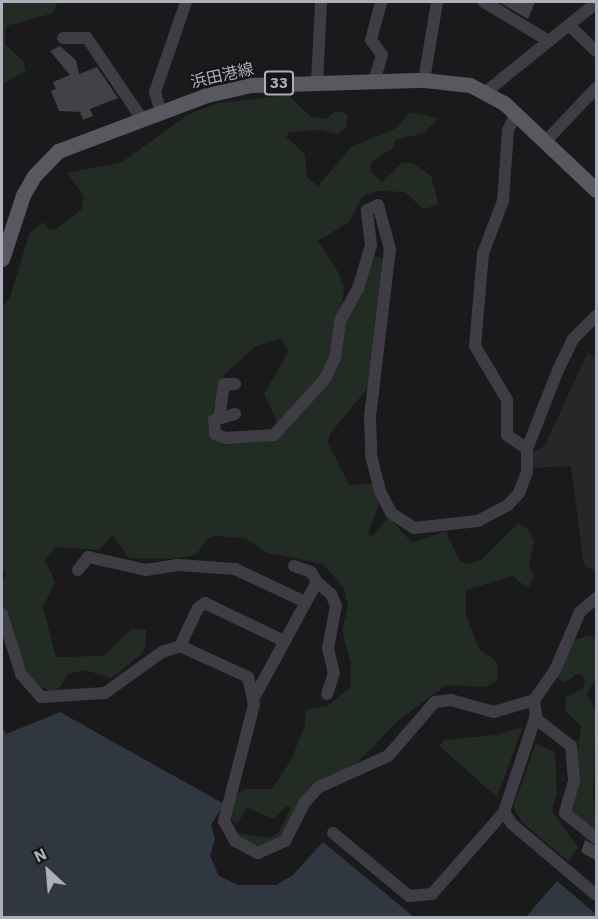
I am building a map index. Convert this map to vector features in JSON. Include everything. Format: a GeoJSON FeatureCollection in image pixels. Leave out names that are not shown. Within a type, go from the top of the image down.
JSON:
{"type":"FeatureCollection","features":[{"type":"Feature","properties":{"kind":"main road","name":"浜田港線"},"geometry":{"type":"LineString","coordinates":[[2,259],[23,195],[42,165],[72,144],[236,88],[317,82],[453,81],[487,91],[516,113],[595,186]]}},
{"type":"Feature","properties":{"kind":"street"},"geometry":{"type":"LineString","coordinates":[[161,112],[155,92],[186,2]]}},
{"type":"Feature","properties":{"kind":"street"},"geometry":{"type":"LineString","coordinates":[[317,82],[321,2]]}},
{"type":"Feature","properties":{"kind":"street"},"geometry":{"type":"LineString","coordinates":[[374,81],[382,55],[371,40],[381,2]]}},
{"type":"Feature","properties":{"kind":"street"},"geometry":{"type":"LineString","coordinates":[[423,80],[437,2]]}},
{"type":"Feature","properties":{"kind":"street"},"geometry":{"type":"LineString","coordinates":[[484,2],[549,41]]}},
{"type":"Feature","properties":{"kind":"street"},"geometry":{"type":"LineString","coordinates":[[487,91],[597,3]]}},
{"type":"Feature","properties":{"kind":"street"},"geometry":{"type":"LineString","coordinates":[[569,25],[597,51]]}},
{"type":"Feature","properties":{"kind":"street"},"geometry":{"type":"LineString","coordinates":[[63,38],[87,38],[142,119]]}},
{"type":"Feature","properties":{"kind":"street"},"geometry":{"type":"LineString","coordinates":[[545,142],[597,88]]}},
{"type":"Feature","properties":{"kind":"street"},"geometry":{"type":"LineString","coordinates":[[516,113],[508,130],[503,201],[483,253],[475,346],[507,400],[507,435],[527,449]]}},
{"type":"Feature","properties":{"kind":"street"},"geometry":{"type":"LineString","coordinates":[[235,384],[224,384],[219,417],[211,428],[226,438],[274,435],[318,389],[332,366],[340,321],[358,289],[371,245],[366,214],[374,204],[382,207],[390,249],[369,434],[380,490],[390,513],[405,525],[426,530],[478,521],[498,511],[523,485],[527,449],[573,339],[597,316]]}},
{"type":"Feature","properties":{"kind":"street"},"geometry":{"type":"LineString","coordinates":[[219,417],[235,414]]}},
{"type":"Feature","properties":{"kind":"street"},"geometry":{"type":"LineString","coordinates":[[78,570],[88,557],[146,570],[178,565],[229,568],[303,601]]}},
{"type":"Feature","properties":{"kind":"street"},"geometry":{"type":"LineString","coordinates":[[294,566],[310,572],[317,582],[331,594],[336,606],[328,648],[334,673],[327,694]]}},
{"type":"Feature","properties":{"kind":"street"},"geometry":{"type":"LineString","coordinates":[[317,582],[303,601],[255,696],[224,821],[235,841],[258,853],[285,842],[305,802],[319,787],[388,756],[435,702],[451,700],[494,712],[534,700]]}},
{"type":"Feature","properties":{"kind":"street"},"geometry":{"type":"LineString","coordinates":[[333,833],[409,896],[425,896],[439,889],[504,812],[535,718],[534,700],[555,670],[580,612],[597,598]]}},
{"type":"Feature","properties":{"kind":"street"},"geometry":{"type":"LineString","coordinates":[[180,646],[198,608],[205,603],[284,641]]}},
{"type":"Feature","properties":{"kind":"street"},"geometry":{"type":"LineString","coordinates":[[2,614],[29,688],[52,699],[105,693],[162,652],[180,646],[243,673],[252,682],[255,696]]}},
{"type":"Feature","properties":{"kind":"street"},"geometry":{"type":"LineString","coordinates":[[535,718],[573,750],[574,781],[566,813],[597,838]]}},
{"type":"Feature","properties":{"kind":"street"},"geometry":{"type":"LineString","coordinates":[[504,812],[512,824],[597,895]]}},
{"type":"Feature","properties":{"kind":"shaded area"},"geometry":{"type":"Polygon","coordinates":[[[2,2],[57,2],[54,13],[6,26],[5,44],[23,61],[26,71],[2,84],[2,2]]]}},
{"type":"Feature","properties":{"kind":"shaded area"},"geometry":{"type":"Polygon","coordinates":[[[288,95],[311,117],[325,119],[337,111],[347,114],[346,128],[337,134],[320,130],[289,132],[286,137],[305,154],[307,177],[318,186],[351,147],[396,128],[410,112],[439,118],[424,133],[395,140],[393,148],[372,161],[370,171],[382,182],[402,163],[413,163],[431,176],[439,205],[423,209],[405,192],[376,191],[362,197],[349,222],[318,241],[338,272],[344,287],[342,307],[369,262],[375,256],[386,260],[371,384],[330,434],[328,443],[349,485],[373,484],[378,493],[379,504],[368,533],[373,536],[389,517],[412,543],[446,531],[459,560],[467,564],[481,560],[518,523],[529,530],[534,542],[529,567],[534,576],[528,588],[512,576],[466,590],[466,615],[479,649],[497,662],[497,681],[485,687],[446,685],[400,719],[351,769],[333,777],[279,841],[259,848],[241,841],[237,833],[269,838],[278,833],[291,808],[287,806],[274,819],[247,808],[237,824],[231,819],[236,795],[244,789],[272,789],[291,760],[305,725],[305,710],[327,706],[351,687],[351,664],[342,630],[348,607],[344,588],[323,564],[268,553],[245,538],[215,536],[207,539],[196,555],[171,559],[129,558],[113,535],[99,550],[56,547],[45,560],[55,582],[43,607],[56,657],[103,656],[133,628],[146,630],[146,645],[142,654],[111,678],[85,670],[68,674],[56,693],[33,684],[7,624],[2,601],[2,582],[6,576],[2,562],[2,308],[10,297],[30,232],[43,222],[50,230],[57,228],[82,209],[84,196],[67,173],[122,162],[189,114],[219,103],[288,95]],[[281,338],[256,346],[224,375],[208,426],[210,432],[267,437],[279,426],[264,394],[288,352],[281,338]]]}},
{"type":"Feature","properties":{"kind":"shaded area"},"geometry":{"type":"Polygon","coordinates":[[[588,352],[596,359],[596,570],[585,567],[583,559],[571,466],[532,468],[532,452],[544,447],[588,352]]]}},
{"type":"Feature","properties":{"kind":"shaded area"},"geometry":{"type":"Polygon","coordinates":[[[587,636],[596,637],[596,680],[587,693],[596,713],[593,796],[596,833],[570,814],[581,726],[565,711],[566,697],[584,688],[585,679],[579,673],[565,682],[557,678],[572,641],[587,636]]]}},
{"type":"Feature","properties":{"kind":"shaded area"},"geometry":{"type":"Polygon","coordinates":[[[60,712],[224,804],[211,825],[215,839],[210,856],[219,876],[238,885],[276,885],[293,875],[323,842],[414,917],[2,917],[2,727],[6,734],[60,712]]]}},
{"type":"Feature","properties":{"kind":"shaded area"},"geometry":{"type":"Polygon","coordinates":[[[518,728],[522,729],[497,797],[439,746],[444,740],[496,735],[518,728]]]}},
{"type":"Feature","properties":{"kind":"shaded area"},"geometry":{"type":"Polygon","coordinates":[[[536,744],[555,752],[557,792],[552,811],[578,847],[569,862],[523,823],[513,807],[536,744]]]}},
{"type":"Feature","properties":{"kind":"shaded area"},"geometry":{"type":"Polygon","coordinates":[[[557,881],[596,914],[596,917],[526,917],[557,881]]]}},
{"type":"Feature","properties":{"kind":"building"},"geometry":{"type":"Polygon","coordinates":[[[499,2],[535,2],[528,19],[499,2]]]}},
{"type":"Feature","properties":{"kind":"building"},"geometry":{"type":"Polygon","coordinates":[[[60,46],[76,60],[79,74],[97,67],[118,98],[90,109],[93,116],[83,120],[80,112],[59,111],[51,91],[56,89],[53,82],[70,75],[50,51],[60,46]]]}},
{"type":"Feature","properties":{"kind":"building"},"geometry":{"type":"Polygon","coordinates":[[[585,840],[597,846],[597,861],[581,852],[585,840]]]}}]}
